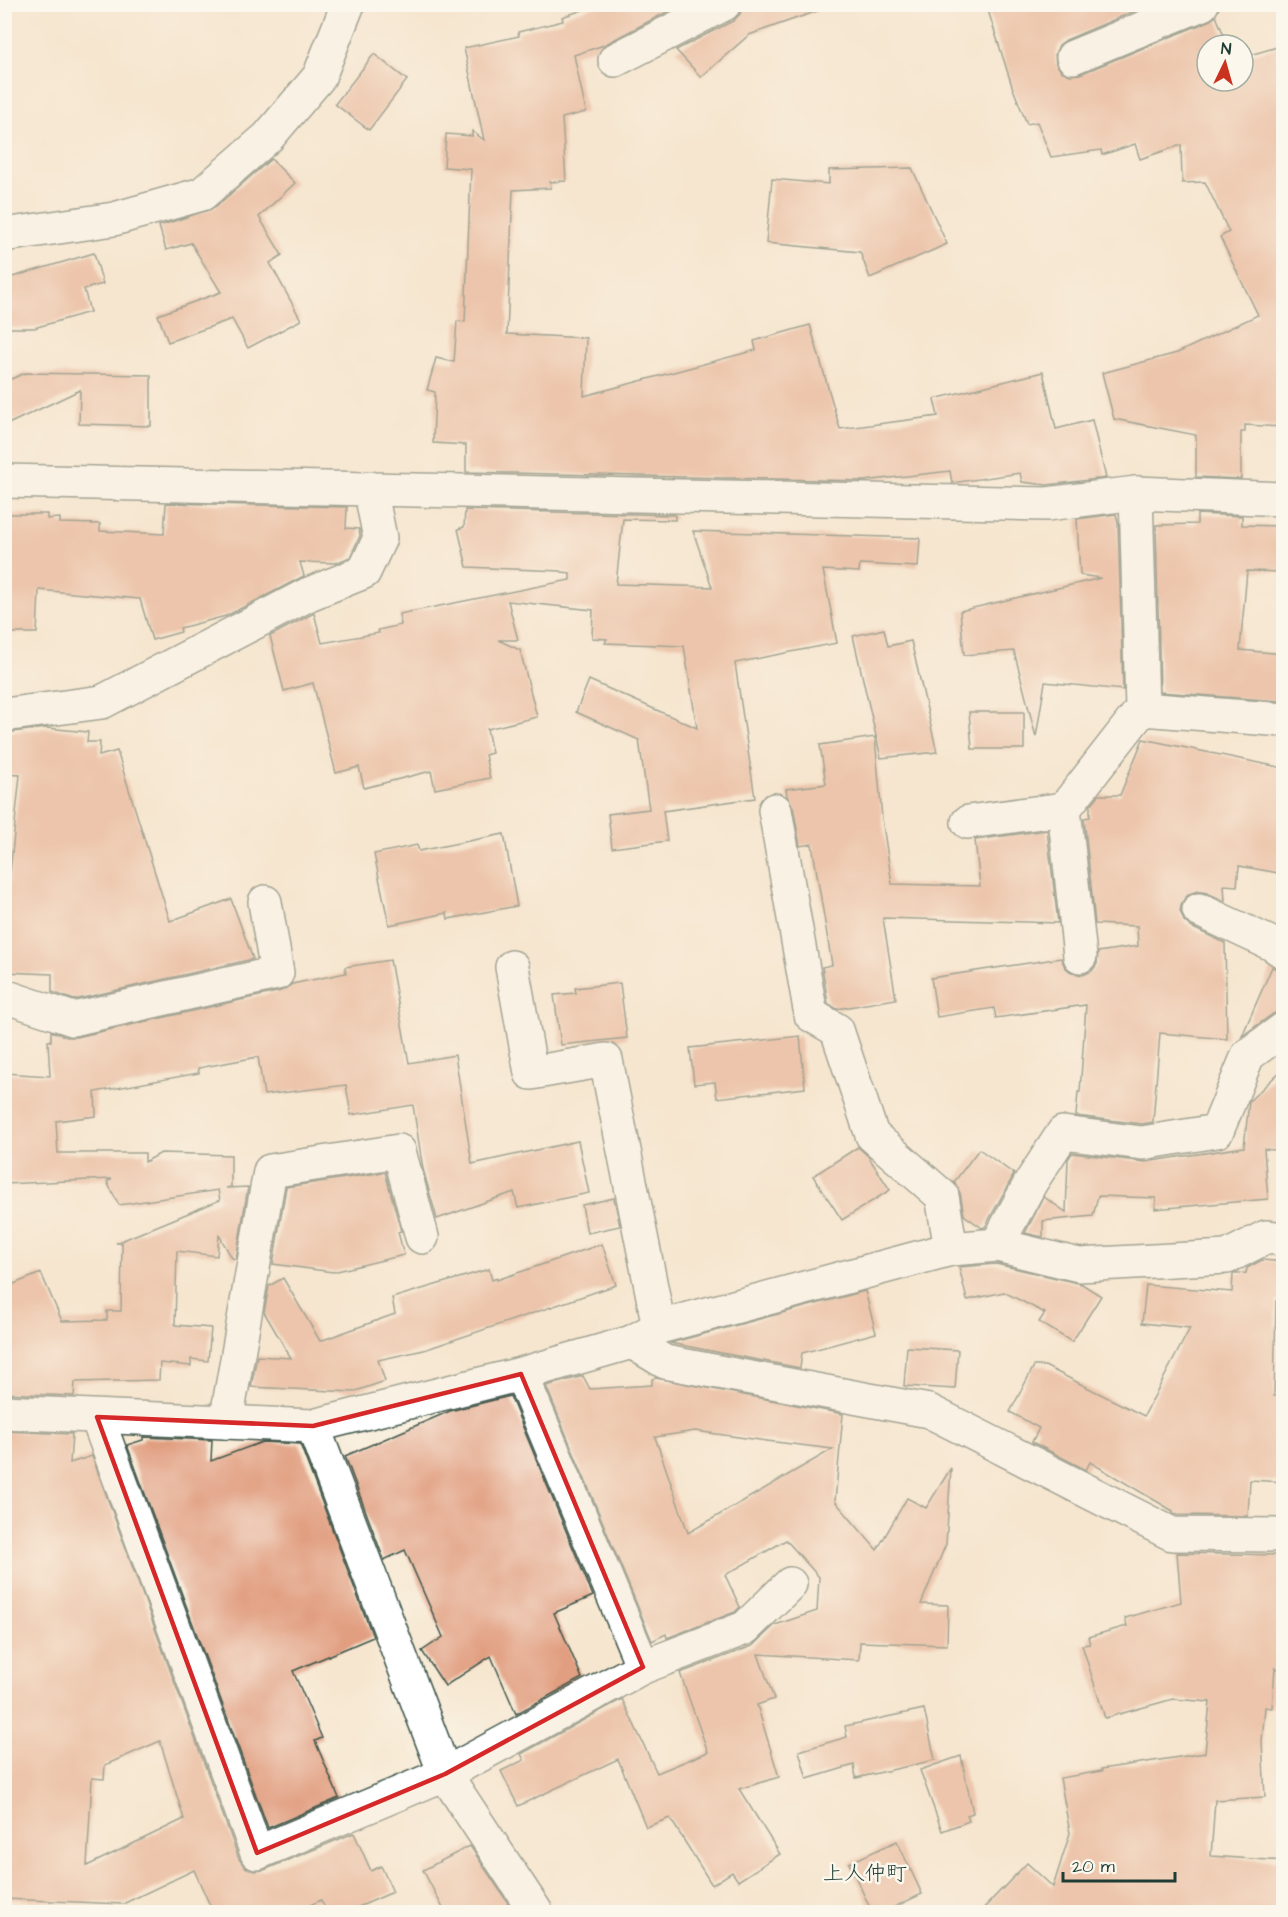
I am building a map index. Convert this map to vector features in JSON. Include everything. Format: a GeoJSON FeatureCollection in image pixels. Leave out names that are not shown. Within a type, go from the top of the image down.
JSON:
{"type":"FeatureCollection","features":[{"type":"Feature","properties":{"kind":"street"},"geometry":{"type":"LineString","coordinates":[[4,235],[114,219],[202,194],[268,137],[319,77],[348,4]]}},
{"type":"Feature","properties":{"kind":"street"},"geometry":{"type":"LineString","coordinates":[[615,60],[724,4]]}},
{"type":"Feature","properties":{"kind":"street"},"geometry":{"type":"LineString","coordinates":[[1073,57],[1202,4]]}},
{"type":"Feature","properties":{"kind":"street"},"geometry":{"type":"LineString","coordinates":[[4,481],[1047,504],[1136,493],[1284,499]]}},
{"type":"Feature","properties":{"kind":"street"},"geometry":{"type":"LineString","coordinates":[[4,715],[102,702],[309,594],[364,572],[380,538],[370,488]]}},
{"type":"Feature","properties":{"kind":"street"},"geometry":{"type":"LineString","coordinates":[[1080,956],[1064,809],[1142,709],[1136,493]]}},
{"type":"Feature","properties":{"kind":"street"},"geometry":{"type":"LineString","coordinates":[[1142,709],[1284,720]]}},
{"type":"Feature","properties":{"kind":"street"},"geometry":{"type":"LineString","coordinates":[[968,822],[1064,809]]}},
{"type":"Feature","properties":{"kind":"street"},"geometry":{"type":"LineString","coordinates":[[775,810],[811,1015],[837,1030],[872,1135],[942,1196],[951,1249]]}},
{"type":"Feature","properties":{"kind":"street"},"geometry":{"type":"LineString","coordinates":[[4,996],[73,1019],[278,973],[265,902]]}},
{"type":"Feature","properties":{"kind":"street"},"geometry":{"type":"LineString","coordinates":[[1199,910],[1272,944],[1284,952]]}},
{"type":"Feature","properties":{"kind":"street"},"geometry":{"type":"LineString","coordinates":[[512,967],[531,1072],[606,1060],[645,1335],[665,1362],[929,1411],[1172,1534],[1277,1535],[1284,1537]]}},
{"type":"Feature","properties":{"kind":"street"},"geometry":{"type":"LineString","coordinates":[[997,1245],[1031,1182],[1064,1133],[1142,1143],[1217,1131],[1248,1055],[1284,1029]]}},
{"type":"Feature","properties":{"kind":"street"},"geometry":{"type":"LineString","coordinates":[[226,1422],[270,1171],[399,1151],[422,1238]]}},
{"type":"Feature","properties":{"kind":"street"},"geometry":{"type":"LineString","coordinates":[[4,1412],[313,1426],[521,1374],[645,1335],[951,1249],[997,1245],[1079,1265],[1227,1257],[1266,1237],[1284,1239]]}},
{"type":"Feature","properties":{"kind":"street"},"geometry":{"type":"LineString","coordinates":[[521,1374],[643,1667]]}},
{"type":"Feature","properties":{"kind":"street"},"geometry":{"type":"LineString","coordinates":[[97,1417],[257,1853],[445,1774],[643,1667],[746,1628],[790,1584]]}},
{"type":"Feature","properties":{"kind":"street"},"geometry":{"type":"LineString","coordinates":[[313,1426],[445,1774],[536,1912]]}},
{"type":"Feature","properties":{"kind":"highlighted area"},"geometry":{"type":"Polygon","coordinates":[[[521,1374],[643,1667],[445,1774],[257,1853],[97,1417],[313,1426],[521,1374]]]}},
{"type":"Feature","properties":{"kind":"building"},"geometry":{"type":"Polygon","coordinates":[[[600,4],[682,4],[604,45],[574,55],[586,112],[562,118],[566,181],[550,182],[551,188],[513,190],[507,334],[586,338],[584,396],[756,350],[754,341],[810,325],[840,429],[938,416],[934,399],[1043,372],[1056,429],[1092,420],[1106,478],[1047,485],[1022,482],[1020,473],[952,483],[950,471],[864,481],[466,472],[466,445],[433,443],[435,392],[427,390],[436,358],[454,362],[457,321],[465,322],[471,169],[444,167],[446,134],[472,136],[472,131],[484,140],[464,48],[519,36],[518,32],[563,21],[562,17],[600,4]]]}},
{"type":"Feature","properties":{"kind":"building"},"geometry":{"type":"Polygon","coordinates":[[[743,4],[822,4],[823,9],[749,35],[701,77],[676,50],[733,21],[740,14],[743,4]]]}},
{"type":"Feature","properties":{"kind":"building"},"geometry":{"type":"Polygon","coordinates":[[[986,4],[1151,4],[1059,45],[1055,54],[1056,64],[1061,71],[1070,75],[1080,74],[1209,21],[1216,16],[1223,33],[1195,33],[1195,93],[1255,93],[1255,53],[1284,45],[1284,427],[1245,425],[1245,432],[1241,432],[1241,479],[1196,477],[1196,435],[1114,419],[1102,373],[1177,353],[1258,315],[1220,237],[1229,232],[1205,182],[1182,183],[1181,145],[1140,159],[1135,144],[1102,155],[1101,150],[1051,157],[1037,122],[1027,124],[1012,86],[986,4]]]}},
{"type":"Feature","properties":{"kind":"building"},"geometry":{"type":"Polygon","coordinates":[[[374,54],[407,80],[369,130],[335,104],[374,54]]]}},
{"type":"Feature","properties":{"kind":"building"},"geometry":{"type":"Polygon","coordinates":[[[271,159],[295,183],[259,217],[282,255],[270,263],[301,320],[248,348],[232,319],[168,342],[158,315],[221,292],[191,243],[166,250],[159,226],[214,208],[271,159]]]}},
{"type":"Feature","properties":{"kind":"building"},"geometry":{"type":"Polygon","coordinates":[[[912,168],[947,244],[870,278],[860,252],[766,243],[772,179],[829,184],[829,170],[912,168]]]}},
{"type":"Feature","properties":{"kind":"building"},"geometry":{"type":"Polygon","coordinates":[[[94,253],[103,284],[84,289],[90,312],[34,328],[9,328],[9,278],[94,253]]]}},
{"type":"Feature","properties":{"kind":"building"},"geometry":{"type":"Polygon","coordinates":[[[25,373],[151,375],[151,426],[79,424],[80,390],[4,426],[4,382],[25,373]]]}},
{"type":"Feature","properties":{"kind":"building"},"geometry":{"type":"Polygon","coordinates":[[[166,503],[347,507],[346,528],[359,529],[360,536],[350,557],[336,563],[300,562],[304,576],[226,616],[180,628],[181,632],[152,640],[140,599],[39,590],[37,633],[4,633],[4,514],[47,514],[47,519],[60,518],[60,523],[100,524],[100,531],[164,534],[166,503]]]}},
{"type":"Feature","properties":{"kind":"building"},"geometry":{"type":"Polygon","coordinates":[[[465,510],[675,515],[675,520],[623,519],[616,584],[712,587],[693,531],[920,538],[918,567],[860,564],[859,572],[823,570],[837,643],[735,663],[755,798],[663,811],[667,841],[612,848],[608,814],[649,809],[639,740],[576,712],[589,680],[697,728],[684,646],[605,643],[607,639],[592,638],[593,610],[508,601],[518,640],[498,640],[520,650],[537,717],[487,729],[492,753],[485,755],[490,778],[435,789],[431,771],[364,788],[359,767],[336,773],[313,683],[284,691],[270,636],[314,613],[322,643],[379,633],[378,630],[401,625],[399,614],[570,580],[570,573],[561,571],[467,567],[458,529],[464,527],[465,510]]]}},
{"type":"Feature","properties":{"kind":"building"},"geometry":{"type":"Polygon","coordinates":[[[1116,514],[1123,690],[1045,682],[1036,737],[1014,651],[964,655],[960,611],[1101,578],[1080,575],[1077,519],[1116,514]]]}},
{"type":"Feature","properties":{"kind":"building"},"geometry":{"type":"Polygon","coordinates":[[[1197,514],[1242,516],[1242,525],[1284,526],[1284,572],[1247,571],[1240,650],[1284,654],[1280,701],[1160,692],[1156,525],[1197,524],[1197,514]]]}},
{"type":"Feature","properties":{"kind":"building"},"geometry":{"type":"Polygon","coordinates":[[[884,629],[888,646],[911,641],[937,752],[881,758],[853,636],[884,629]]]}},
{"type":"Feature","properties":{"kind":"building"},"geometry":{"type":"Polygon","coordinates":[[[969,712],[1024,712],[1024,749],[972,749],[969,712]]]}},
{"type":"Feature","properties":{"kind":"building"},"geometry":{"type":"Polygon","coordinates":[[[46,728],[88,732],[87,742],[100,742],[99,756],[117,751],[170,921],[231,899],[253,959],[74,1000],[52,992],[52,974],[4,972],[4,892],[8,892],[20,775],[4,774],[4,733],[46,728]]]}},
{"type":"Feature","properties":{"kind":"building"},"geometry":{"type":"Polygon","coordinates":[[[875,737],[882,818],[892,884],[980,886],[975,840],[1047,830],[1058,923],[883,918],[896,999],[837,1009],[828,1003],[822,967],[832,965],[812,844],[800,846],[793,807],[786,789],[826,784],[820,745],[875,737]]]}},
{"type":"Feature","properties":{"kind":"building"},"geometry":{"type":"Polygon","coordinates":[[[1143,739],[1284,768],[1284,874],[1239,866],[1237,886],[1224,885],[1225,901],[1198,891],[1189,894],[1182,902],[1180,911],[1184,921],[1191,927],[1225,943],[1227,1039],[1160,1033],[1153,1122],[1142,1124],[1076,1116],[1078,1092],[1080,1092],[1086,1005],[996,1018],[994,1008],[937,1017],[931,978],[1061,958],[1065,967],[1072,973],[1083,975],[1092,971],[1097,964],[1098,952],[1138,946],[1137,926],[1095,924],[1084,818],[1090,817],[1090,806],[1099,795],[1120,795],[1143,739]]]}},
{"type":"Feature","properties":{"kind":"building"},"geometry":{"type":"Polygon","coordinates":[[[504,834],[517,906],[448,919],[447,913],[389,925],[374,854],[417,845],[419,851],[504,834]]]}},
{"type":"Feature","properties":{"kind":"building"},"geometry":{"type":"Polygon","coordinates":[[[390,960],[409,1063],[455,1055],[472,1164],[578,1141],[589,1193],[518,1208],[514,1192],[437,1219],[423,1169],[413,1105],[351,1115],[346,1085],[264,1095],[258,1057],[198,1068],[199,1073],[95,1092],[96,1116],[56,1121],[58,1153],[145,1153],[145,1162],[161,1153],[231,1155],[231,1187],[226,1188],[248,1187],[236,1259],[232,1258],[219,1235],[217,1256],[177,1251],[175,1325],[211,1328],[208,1361],[191,1359],[191,1366],[160,1363],[159,1380],[75,1382],[74,1396],[4,1393],[4,1288],[41,1273],[62,1321],[107,1320],[107,1311],[121,1311],[122,1243],[116,1243],[220,1200],[218,1190],[119,1205],[107,1182],[112,1179],[4,1184],[4,1073],[50,1076],[48,1041],[51,1041],[51,1031],[67,1037],[77,1037],[281,991],[292,984],[346,973],[345,967],[390,960]]]}},
{"type":"Feature","properties":{"kind":"building"},"geometry":{"type":"Polygon","coordinates":[[[1272,967],[1284,971],[1284,1010],[1273,1014],[1242,1036],[1272,967]]]}},
{"type":"Feature","properties":{"kind":"building"},"geometry":{"type":"Polygon","coordinates":[[[620,983],[627,1038],[561,1045],[554,995],[576,993],[575,988],[620,983]]]}},
{"type":"Feature","properties":{"kind":"building"},"geometry":{"type":"Polygon","coordinates":[[[800,1036],[805,1088],[717,1098],[715,1082],[694,1084],[690,1048],[800,1036]]]}},
{"type":"Feature","properties":{"kind":"building"},"geometry":{"type":"Polygon","coordinates":[[[1284,1068],[1284,1151],[1264,1149],[1268,1199],[1155,1209],[1156,1198],[1098,1196],[1093,1216],[1043,1221],[1043,1237],[1025,1233],[1044,1197],[1066,1212],[1068,1159],[1072,1153],[1145,1162],[1244,1147],[1249,1101],[1284,1068]]]}},
{"type":"Feature","properties":{"kind":"building"},"geometry":{"type":"Polygon","coordinates":[[[858,1147],[868,1156],[890,1190],[842,1220],[813,1176],[858,1147]]]}},
{"type":"Feature","properties":{"kind":"building"},"geometry":{"type":"Polygon","coordinates":[[[979,1149],[1014,1174],[985,1227],[982,1228],[964,1215],[960,1193],[954,1182],[979,1149]]]}},
{"type":"Feature","properties":{"kind":"building"},"geometry":{"type":"Polygon","coordinates":[[[385,1172],[401,1231],[398,1232],[404,1255],[333,1272],[273,1264],[286,1187],[385,1172]]]}},
{"type":"Feature","properties":{"kind":"building"},"geometry":{"type":"Polygon","coordinates":[[[614,1198],[620,1226],[587,1233],[582,1205],[614,1198]]]}},
{"type":"Feature","properties":{"kind":"building"},"geometry":{"type":"Polygon","coordinates":[[[602,1244],[616,1285],[424,1350],[378,1360],[385,1381],[353,1392],[251,1387],[257,1356],[291,1358],[264,1312],[269,1286],[283,1278],[320,1341],[395,1314],[392,1298],[489,1269],[492,1280],[497,1278],[497,1280],[602,1244]]]}},
{"type":"Feature","properties":{"kind":"building"},"geometry":{"type":"Polygon","coordinates":[[[1262,1260],[1284,1262],[1284,1302],[1276,1301],[1274,1396],[1284,1396],[1284,1482],[1250,1480],[1248,1516],[1173,1514],[1173,1511],[1090,1462],[1086,1470],[1032,1442],[1039,1428],[1010,1412],[1034,1366],[1045,1366],[1144,1416],[1190,1328],[1142,1323],[1146,1285],[1232,1292],[1233,1274],[1246,1273],[1247,1268],[1262,1260]]]}},
{"type":"Feature","properties":{"kind":"building"},"geometry":{"type":"Polygon","coordinates":[[[996,1264],[1082,1284],[1101,1296],[1072,1342],[1039,1322],[1045,1313],[1004,1292],[967,1300],[959,1267],[996,1264]]]}},
{"type":"Feature","properties":{"kind":"building"},"geometry":{"type":"Polygon","coordinates":[[[865,1291],[876,1333],[802,1353],[800,1368],[670,1343],[865,1291]]]}},
{"type":"Feature","properties":{"kind":"building"},"geometry":{"type":"Polygon","coordinates":[[[907,1347],[958,1350],[955,1389],[904,1386],[907,1347]]]}},
{"type":"Feature","properties":{"kind":"building"},"geometry":{"type":"Polygon","coordinates":[[[583,1376],[590,1389],[652,1385],[652,1379],[656,1378],[843,1414],[835,1501],[877,1550],[907,1498],[926,1508],[951,1468],[946,1544],[921,1604],[948,1605],[947,1645],[860,1642],[859,1660],[758,1654],[774,1699],[757,1705],[779,1777],[739,1789],[780,1854],[738,1881],[732,1872],[712,1885],[670,1818],[646,1827],[618,1759],[518,1806],[501,1771],[524,1760],[521,1754],[622,1699],[657,1773],[708,1752],[680,1673],[752,1646],[775,1625],[817,1611],[819,1577],[786,1540],[725,1575],[740,1607],[735,1612],[667,1638],[666,1634],[652,1641],[546,1386],[583,1376]],[[695,1431],[655,1437],[688,1533],[833,1449],[695,1431]]]}},
{"type":"Feature","properties":{"kind":"building"},"geometry":{"type":"Polygon","coordinates":[[[510,1396],[593,1596],[554,1613],[582,1678],[516,1714],[491,1656],[445,1686],[422,1651],[443,1637],[405,1550],[384,1560],[345,1456],[450,1411],[510,1396]]]}},
{"type":"Feature","properties":{"kind":"building"},"geometry":{"type":"Polygon","coordinates":[[[4,1431],[72,1434],[70,1463],[92,1456],[239,1859],[245,1867],[254,1871],[264,1870],[354,1833],[371,1871],[381,1866],[393,1892],[347,1912],[327,1912],[321,1900],[295,1912],[213,1912],[194,1870],[123,1904],[4,1899],[4,1431]],[[160,1741],[105,1765],[104,1779],[92,1778],[87,1866],[184,1819],[160,1741]]]}},
{"type":"Feature","properties":{"kind":"building"},"geometry":{"type":"Polygon","coordinates":[[[143,1437],[212,1440],[211,1461],[262,1442],[300,1444],[373,1637],[293,1671],[322,1738],[315,1741],[339,1798],[268,1828],[127,1445],[143,1440],[143,1437]]]}},
{"type":"Feature","properties":{"kind":"building"},"geometry":{"type":"Polygon","coordinates":[[[1177,1553],[1284,1555],[1284,1671],[1275,1668],[1272,1708],[1265,1707],[1262,1741],[1265,1797],[1215,1800],[1211,1856],[1284,1861],[1284,1912],[980,1912],[1027,1863],[1053,1887],[1070,1833],[1060,1778],[1102,1771],[1101,1769],[1205,1753],[1210,1702],[1173,1699],[1105,1718],[1082,1645],[1090,1644],[1088,1637],[1127,1626],[1125,1618],[1181,1602],[1177,1553]]]}},
{"type":"Feature","properties":{"kind":"building"},"geometry":{"type":"Polygon","coordinates":[[[924,1709],[935,1760],[856,1778],[854,1765],[807,1779],[799,1751],[847,1737],[845,1726],[924,1709]]]}},
{"type":"Feature","properties":{"kind":"building"},"geometry":{"type":"Polygon","coordinates":[[[961,1756],[973,1813],[967,1815],[969,1821],[942,1831],[920,1770],[961,1756]]]}},
{"type":"Feature","properties":{"kind":"building"},"geometry":{"type":"Polygon","coordinates":[[[897,1841],[922,1894],[884,1912],[872,1912],[849,1863],[897,1841]]]}},
{"type":"Feature","properties":{"kind":"building"},"geometry":{"type":"Polygon","coordinates":[[[470,1846],[514,1912],[445,1912],[423,1870],[470,1846]]]}},
{"type":"Feature","properties":{"kind":"district","name":"上人仲町"},"geometry":{"type":"Point","coordinates":[865,1873]}}]}
